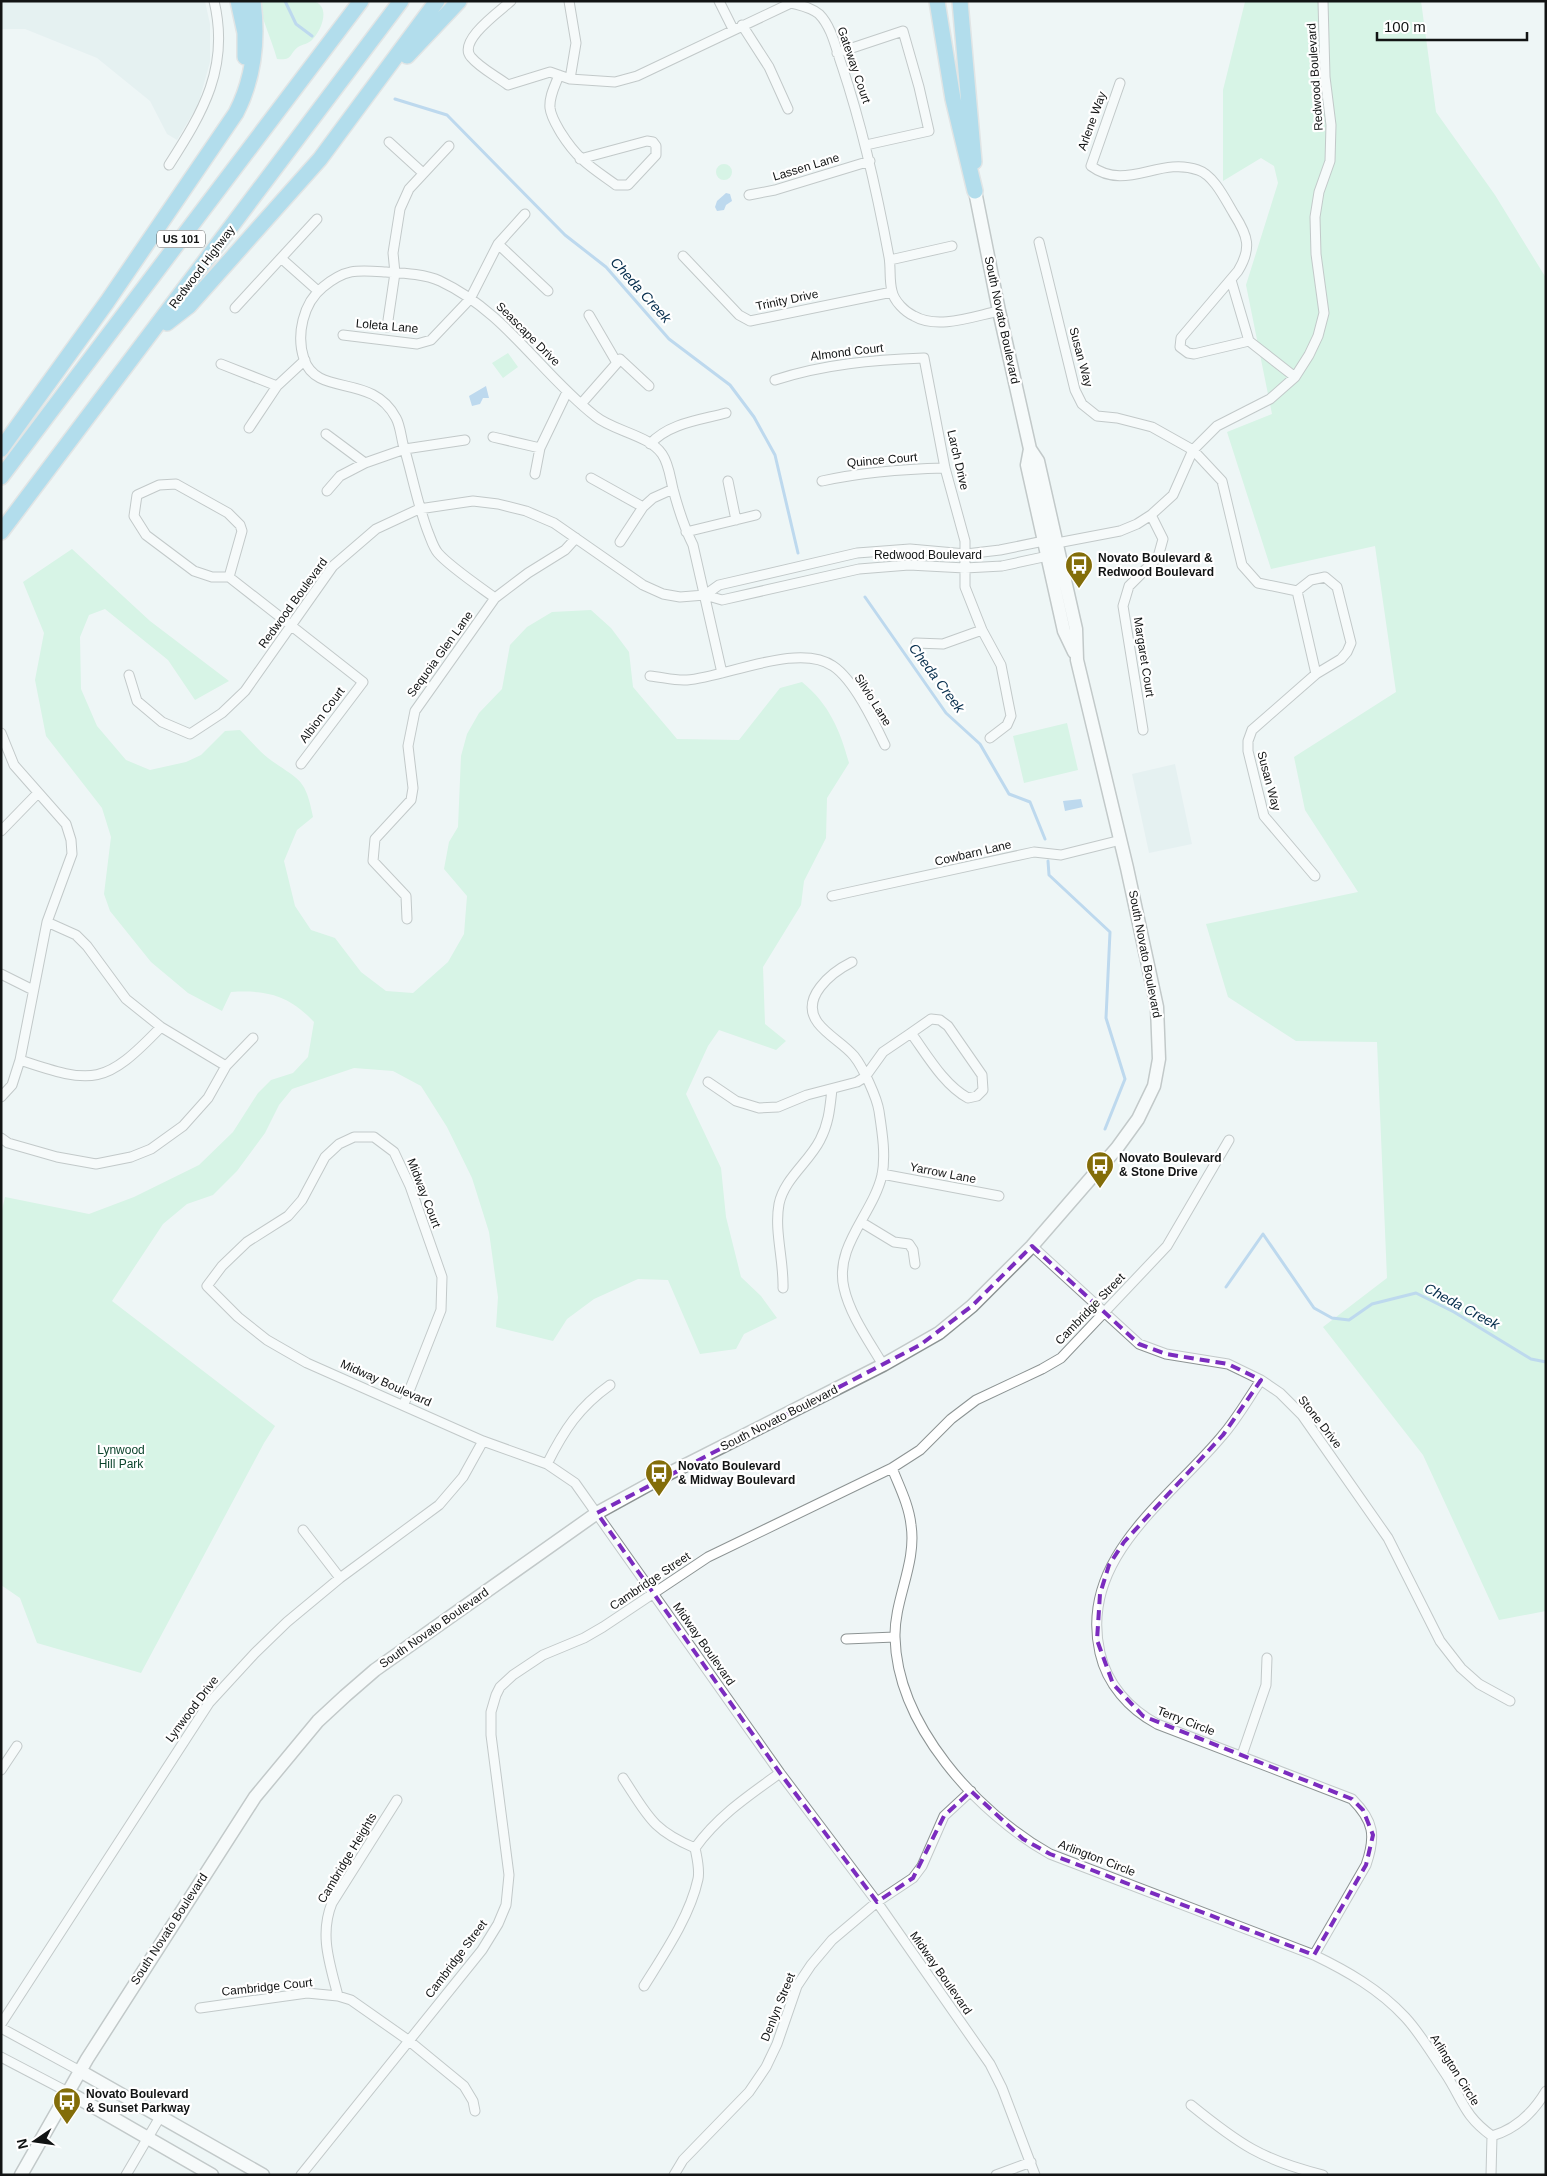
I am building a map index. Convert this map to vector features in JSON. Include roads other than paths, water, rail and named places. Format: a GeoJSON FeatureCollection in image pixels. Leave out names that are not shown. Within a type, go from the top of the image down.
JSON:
{"type":"FeatureCollection","features":[{"type":"Feature","properties":{"kind":"highway"},"geometry":{"type":"LineString","coordinates":[[223,131],[239,91],[245,60],[245,33],[238,1]]}},
{"type":"Feature","properties":{"kind":"highway"},"geometry":{"type":"LineString","coordinates":[[1,449],[107,302],[242,102],[251,71],[256,40],[253,1]]}},
{"type":"Feature","properties":{"kind":"highway","name":"US 101"},"geometry":{"type":"LineString","coordinates":[[1,477],[361,1]]}},
{"type":"Feature","properties":{"kind":"highway","name":"Redwood Highway"},"geometry":{"type":"LineString","coordinates":[[1,532],[152,335],[401,1]]}},
{"type":"Feature","properties":{"kind":"highway"},"geometry":{"type":"LineString","coordinates":[[152,335],[188,306],[320,159],[437,1]]}},
{"type":"Feature","properties":{"kind":"highway"},"geometry":{"type":"LineString","coordinates":[[381,78],[402,62],[459,1]]}},
{"type":"Feature","properties":{"kind":"highway"},"geometry":{"type":"LineString","coordinates":[[932,1],[941,34]]}},
{"type":"Feature","properties":{"kind":"highway"},"geometry":{"type":"LineString","coordinates":[[937,1],[956,118],[976,191]]}},
{"type":"Feature","properties":{"kind":"highway"},"geometry":{"type":"LineString","coordinates":[[954,1],[968,87]]}},
{"type":"Feature","properties":{"kind":"highway"},"geometry":{"type":"LineString","coordinates":[[960,1],[976,191]]}},
{"type":"Feature","properties":{"kind":"main road","name":"South Novato Boulevard"},"geometry":{"type":"LineString","coordinates":[[21,2175],[80,2071],[255,1797],[318,1721],[375,1670],[597,1513],[666,1475],[883,1365],[946,1328],[972,1306],[1032,1246],[1117,1148],[1138,1119],[1154,1086],[1159,1059],[1157,1007],[1078,660],[1076,629],[1050,542],[1038,461],[1030,449],[999,311],[976,191]]}},
{"type":"Feature","properties":{"kind":"main road","name":"South Novato Boulevard"},"geometry":{"type":"LineString","coordinates":[[1050,542],[1048,556],[1064,631],[1078,660]]}},
{"type":"Feature","properties":{"kind":"main road"},"geometry":{"type":"LineString","coordinates":[[80,2071],[263,2175]]}},
{"type":"Feature","properties":{"kind":"main road"},"geometry":{"type":"LineString","coordinates":[[68,2092],[212,2175]]}},
{"type":"Feature","properties":{"kind":"street"},"geometry":{"type":"LineString","coordinates":[[168,165],[201,112],[212,86],[217,66],[219,40],[214,1]]}},
{"type":"Feature","properties":{"kind":"street"},"geometry":{"type":"LineString","coordinates":[[511,1],[472,36],[467,47],[469,56],[508,85],[555,74],[550,109],[555,124],[573,152],[580,159],[616,185],[628,185],[656,155],[656,146],[652,142],[647,141],[580,159]]}},
{"type":"Feature","properties":{"kind":"street"},"geometry":{"type":"LineString","coordinates":[[569,1],[576,43],[570,79]]}},
{"type":"Feature","properties":{"kind":"street"},"geometry":{"type":"LineString","coordinates":[[719,1],[733,29]]}},
{"type":"Feature","properties":{"kind":"street","name":"Redwood Boulevard"},"geometry":{"type":"LineString","coordinates":[[705,595],[719,585],[856,554],[910,549],[966,554],[1120,531],[1137,524],[1151,515],[1173,496],[1193,450],[1217,426],[1270,399],[1295,376],[1309,355],[1318,336],[1324,313],[1316,254],[1315,217],[1319,192],[1330,161],[1331,125],[1325,77],[1323,1]]}},
{"type":"Feature","properties":{"kind":"street","name":"Gateway Court"},"geometry":{"type":"LineString","coordinates":[[555,74],[570,79],[616,82],[637,76],[791,3],[811,4],[828,27],[838,53],[866,145],[890,260],[892,292]]}},
{"type":"Feature","properties":{"kind":"street"},"geometry":{"type":"LineString","coordinates":[[742,25],[769,67],[788,109]]}},
{"type":"Feature","properties":{"kind":"street"},"geometry":{"type":"LineString","coordinates":[[838,53],[903,31],[929,131],[866,145]]}},
{"type":"Feature","properties":{"kind":"street","name":"Arlene Way"},"geometry":{"type":"LineString","coordinates":[[1120,83],[1091,166],[1118,177],[1166,166],[1199,170],[1214,183],[1242,227],[1247,239],[1245,259],[1231,280],[1181,338],[1178,345],[1182,350],[1194,354],[1249,341]]}},
{"type":"Feature","properties":{"kind":"street"},"geometry":{"type":"LineString","coordinates":[[389,142],[423,173]]}},
{"type":"Feature","properties":{"kind":"street"},"geometry":{"type":"LineString","coordinates":[[387,327],[395,272],[392,253],[400,209],[409,189],[449,146]]}},
{"type":"Feature","properties":{"kind":"street","name":"Lassen Lane"},"geometry":{"type":"LineString","coordinates":[[749,195],[775,190],[870,161]]}},
{"type":"Feature","properties":{"kind":"street","name":"Loleta Lane"},"geometry":{"type":"LineString","coordinates":[[343,335],[417,344],[431,340],[470,299],[498,244],[525,214]]}},
{"type":"Feature","properties":{"kind":"street"},"geometry":{"type":"LineString","coordinates":[[235,308],[316,219]]}},
{"type":"Feature","properties":{"kind":"street","name":"Susan Way"},"geometry":{"type":"LineString","coordinates":[[1039,242],[1076,390],[1082,404],[1097,416],[1116,418],[1152,427],[1193,450],[1222,481],[1242,565],[1258,583],[1296,591],[1311,580],[1325,577],[1337,588],[1351,643],[1347,652],[1341,659],[1316,674],[1252,730],[1248,751],[1264,816],[1315,876]]}},
{"type":"Feature","properties":{"kind":"street"},"geometry":{"type":"LineString","coordinates":[[498,244],[548,291]]}},
{"type":"Feature","properties":{"kind":"street"},"geometry":{"type":"LineString","coordinates":[[890,260],[952,246]]}},
{"type":"Feature","properties":{"kind":"street","name":"Trinity Drive"},"geometry":{"type":"LineString","coordinates":[[684,256],[739,316],[750,321],[892,292]]}},
{"type":"Feature","properties":{"kind":"street"},"geometry":{"type":"LineString","coordinates":[[282,258],[318,291]]}},
{"type":"Feature","properties":{"kind":"street","name":"Seascape Drive"},"geometry":{"type":"LineString","coordinates":[[304,360],[301,327],[306,310],[318,291],[339,274],[356,270],[395,272],[438,280],[495,316],[567,392],[604,424],[650,444],[661,453],[668,468],[686,532],[693,545],[705,595]]}},
{"type":"Feature","properties":{"kind":"street"},"geometry":{"type":"LineString","coordinates":[[1231,280],[1249,341],[1295,376]]}},
{"type":"Feature","properties":{"kind":"street"},"geometry":{"type":"LineString","coordinates":[[892,292],[905,311],[915,318],[930,321],[944,322],[999,311]]}},
{"type":"Feature","properties":{"kind":"street"},"geometry":{"type":"LineString","coordinates":[[589,315],[616,362]]}},
{"type":"Feature","properties":{"kind":"street","name":"Almond Court"},"geometry":{"type":"LineString","coordinates":[[775,380],[804,370],[859,361],[924,358]]}},
{"type":"Feature","properties":{"kind":"street","name":"Larch Drive"},"geometry":{"type":"LineString","coordinates":[[924,358],[945,468],[963,532],[966,554],[965,587],[982,630],[1001,665],[1010,716],[1007,725],[990,738]]}},
{"type":"Feature","properties":{"kind":"street"},"geometry":{"type":"LineString","coordinates":[[580,404],[620,359],[649,386]]}},
{"type":"Feature","properties":{"kind":"street"},"geometry":{"type":"LineString","coordinates":[[249,428],[277,386],[304,360],[321,379],[375,394],[386,404],[396,418],[419,510],[438,553],[495,598]]}},
{"type":"Feature","properties":{"kind":"street"},"geometry":{"type":"LineString","coordinates":[[222,364],[277,386]]}},
{"type":"Feature","properties":{"kind":"street"},"geometry":{"type":"LineString","coordinates":[[535,474],[540,448],[567,392]]}},
{"type":"Feature","properties":{"kind":"street"},"geometry":{"type":"LineString","coordinates":[[650,444],[659,434],[668,429],[726,413]]}},
{"type":"Feature","properties":{"kind":"street"},"geometry":{"type":"LineString","coordinates":[[326,434],[365,463]]}},
{"type":"Feature","properties":{"kind":"street"},"geometry":{"type":"LineString","coordinates":[[493,437],[540,448]]}},
{"type":"Feature","properties":{"kind":"street"},"geometry":{"type":"LineString","coordinates":[[327,491],[340,476],[365,463],[405,449],[465,440]]}},
{"type":"Feature","properties":{"kind":"street","name":"Quince Court"},"geometry":{"type":"LineString","coordinates":[[822,481],[856,473],[896,469],[945,468]]}},
{"type":"Feature","properties":{"kind":"street"},"geometry":{"type":"LineString","coordinates":[[591,478],[643,507]]}},
{"type":"Feature","properties":{"kind":"street"},"geometry":{"type":"LineString","coordinates":[[728,481],[736,520]]}},
{"type":"Feature","properties":{"kind":"street"},"geometry":{"type":"LineString","coordinates":[[229,577],[242,531],[240,525],[228,513],[176,484],[159,485],[137,495],[134,516],[146,535],[194,571],[212,576],[229,577],[291,626]]}},
{"type":"Feature","properties":{"kind":"street"},"geometry":{"type":"LineString","coordinates":[[620,542],[643,507],[653,498],[673,489]]}},
{"type":"Feature","properties":{"kind":"street","name":"Redwood Boulevard"},"geometry":{"type":"LineString","coordinates":[[129,674],[137,701],[162,722],[190,734],[222,713],[246,691],[333,566],[376,529],[419,510],[473,501],[498,504],[526,511],[554,522],[643,585],[663,594],[680,597],[705,595],[722,600],[859,569],[884,566],[966,568],[1002,566],[1048,556]]}},
{"type":"Feature","properties":{"kind":"street"},"geometry":{"type":"LineString","coordinates":[[686,532],[756,515]]}},
{"type":"Feature","properties":{"kind":"street","name":"Margaret Court"},"geometry":{"type":"LineString","coordinates":[[1143,730],[1123,606],[1129,586],[1158,557],[1163,539],[1151,515]]}},
{"type":"Feature","properties":{"kind":"street","name":"Sequoia Glen Lane"},"geometry":{"type":"LineString","coordinates":[[407,919],[406,896],[373,861],[375,839],[411,800],[413,788],[408,746],[415,711],[495,598],[528,573],[565,550],[576,538]]}},
{"type":"Feature","properties":{"kind":"street"},"geometry":{"type":"LineString","coordinates":[[1296,591],[1316,674]]}},
{"type":"Feature","properties":{"kind":"street"},"geometry":{"type":"LineString","coordinates":[[705,595],[722,673]]}},
{"type":"Feature","properties":{"kind":"street","name":"Albion Court"},"geometry":{"type":"LineString","coordinates":[[291,626],[363,682],[301,764]]}},
{"type":"Feature","properties":{"kind":"street"},"geometry":{"type":"LineString","coordinates":[[916,643],[943,644],[982,630]]}},
{"type":"Feature","properties":{"kind":"street","name":"Silvio Lane"},"geometry":{"type":"LineString","coordinates":[[650,676],[687,680],[795,658],[819,659],[833,666],[847,681],[885,745]]}},
{"type":"Feature","properties":{"kind":"street"},"geometry":{"type":"LineString","coordinates":[[1,733],[14,765],[66,824],[72,848],[67,872],[47,922],[20,1060],[12,1085],[1,1097]]}},
{"type":"Feature","properties":{"kind":"street"},"geometry":{"type":"LineString","coordinates":[[1,831],[38,793]]}},
{"type":"Feature","properties":{"kind":"street","name":"Cowbarn Lane"},"geometry":{"type":"LineString","coordinates":[[832,896],[1034,852],[1061,855],[1120,840]]}},
{"type":"Feature","properties":{"kind":"street"},"geometry":{"type":"LineString","coordinates":[[47,922],[76,935],[87,946],[126,999],[161,1028],[226,1066]]}},
{"type":"Feature","properties":{"kind":"street"},"geometry":{"type":"LineString","coordinates":[[852,962],[835,971],[820,986],[814,999],[813,1013],[818,1023],[855,1057],[878,1102],[883,1133],[882,1174],[874,1197],[846,1251],[842,1270],[843,1287],[849,1306],[883,1365]]}},
{"type":"Feature","properties":{"kind":"street"},"geometry":{"type":"LineString","coordinates":[[1,974],[34,990]]}},
{"type":"Feature","properties":{"kind":"street"},"geometry":{"type":"LineString","coordinates":[[708,1082],[736,1101],[759,1108],[778,1107],[807,1095],[857,1082],[864,1077],[883,1052],[911,1033],[932,1020],[940,1020],[948,1026],[982,1075],[983,1090],[977,1096],[968,1098],[960,1094],[934,1065],[911,1033]]}},
{"type":"Feature","properties":{"kind":"street"},"geometry":{"type":"LineString","coordinates":[[20,1060],[66,1075],[86,1077],[103,1073],[118,1066],[136,1053],[161,1028]]}},
{"type":"Feature","properties":{"kind":"street"},"geometry":{"type":"LineString","coordinates":[[1,1138],[8,1143],[57,1157],[96,1164],[131,1157],[151,1149],[183,1126],[208,1098],[226,1066],[253,1038]]}},
{"type":"Feature","properties":{"kind":"street"},"geometry":{"type":"LineString","coordinates":[[783,1288],[784,1268],[779,1230],[779,1204],[785,1188],[820,1141],[830,1118],[832,1089]]}},
{"type":"Feature","properties":{"kind":"street","name":"Midway Court"},"geometry":{"type":"LineString","coordinates":[[207,1286],[222,1266],[247,1242],[288,1216],[302,1200],[325,1157],[339,1144],[354,1137],[374,1137],[394,1152],[410,1186],[442,1278],[441,1310],[404,1404]]}},
{"type":"Feature","properties":{"kind":"street","name":"Cambridge Street"},"geometry":{"type":"LineString","coordinates":[[301,2175],[482,1950],[498,1924],[506,1905],[509,1875],[491,1734],[492,1712],[496,1695],[513,1675],[543,1655],[597,1631],[708,1557],[892,1468],[920,1450],[951,1419],[976,1400],[1042,1370],[1061,1358],[1167,1246],[1230,1140]]}},
{"type":"Feature","properties":{"kind":"street","name":"Yarrow Lane"},"geometry":{"type":"LineString","coordinates":[[882,1174],[999,1196]]}},
{"type":"Feature","properties":{"kind":"street"},"geometry":{"type":"LineString","coordinates":[[861,1222],[894,1242],[909,1244],[915,1264]]}},
{"type":"Feature","properties":{"kind":"street","name":"Stone Drive"},"geometry":{"type":"LineString","coordinates":[[1032,1246],[1139,1344],[1166,1354],[1228,1364],[1261,1380],[1280,1393],[1302,1415],[1388,1538],[1440,1641],[1461,1668],[1479,1684],[1510,1701]]}},
{"type":"Feature","properties":{"kind":"street","name":"Midway Boulevard"},"geometry":{"type":"LineString","coordinates":[[207,1286],[238,1317],[267,1340],[307,1363],[404,1404],[483,1441],[547,1464],[576,1483],[780,1773],[876,1902],[990,2064],[1002,2088],[1035,2175]]}},
{"type":"Feature","properties":{"kind":"street","name":"Terry Circle"},"geometry":{"type":"LineString","coordinates":[[1261,1380],[1223,1435],[1124,1542],[1109,1565],[1100,1594],[1096,1621],[1097,1640],[1102,1664],[1113,1684],[1129,1705],[1157,1724],[1352,1799],[1363,1810],[1370,1823],[1372,1842],[1366,1865],[1314,1955]]}},
{"type":"Feature","properties":{"kind":"street"},"geometry":{"type":"LineString","coordinates":[[547,1464],[563,1432],[588,1400],[610,1384]]}},
{"type":"Feature","properties":{"kind":"street","name":"Lynwood Drive"},"geometry":{"type":"LineString","coordinates":[[1,2024],[209,1703],[261,1646],[340,1578],[439,1505],[463,1477],[483,1441]]}},
{"type":"Feature","properties":{"kind":"street","name":"Arlington Circle"},"geometry":{"type":"LineString","coordinates":[[892,1468],[907,1505],[912,1526],[910,1555],[897,1616],[895,1637],[899,1670],[908,1700],[940,1754],[970,1791],[1023,1839],[1050,1854],[1314,1955],[1346,1971],[1376,1990],[1405,2017],[1448,2078],[1465,2110],[1480,2127],[1492,2136]]}},
{"type":"Feature","properties":{"kind":"street"},"geometry":{"type":"LineString","coordinates":[[303,1530],[340,1578]]}},
{"type":"Feature","properties":{"kind":"street"},"geometry":{"type":"LineString","coordinates":[[846,1639],[895,1637]]}},
{"type":"Feature","properties":{"kind":"street"},"geometry":{"type":"LineString","coordinates":[[1242,1756],[1266,1684],[1266,1658]]}},
{"type":"Feature","properties":{"kind":"street"},"geometry":{"type":"LineString","coordinates":[[1,1770],[17,1746]]}},
{"type":"Feature","properties":{"kind":"street"},"geometry":{"type":"LineString","coordinates":[[644,1986],[674,1936],[694,1890],[698,1877],[696,1848],[710,1829],[730,1810],[780,1773]]}},
{"type":"Feature","properties":{"kind":"street"},"geometry":{"type":"LineString","coordinates":[[623,1778],[655,1826],[672,1838],[696,1848]]}},
{"type":"Feature","properties":{"kind":"street","name":"Denlyn Street"},"geometry":{"type":"LineString","coordinates":[[674,2175],[683,2160],[749,2092],[766,2067],[777,2044],[797,1986],[810,1965],[832,1940],[876,1902],[913,1878],[922,1866],[944,1816],[970,1791]]}},
{"type":"Feature","properties":{"kind":"street","name":"Cambridge Heights"},"geometry":{"type":"LineString","coordinates":[[338,1996],[327,1952],[325,1936],[326,1918],[332,1903],[397,1800]]}},
{"type":"Feature","properties":{"kind":"street","name":"Cambridge Court"},"geometry":{"type":"LineString","coordinates":[[200,2008],[308,1993],[338,1996]]}},
{"type":"Feature","properties":{"kind":"street"},"geometry":{"type":"LineString","coordinates":[[338,1996],[351,2000],[408,2040],[464,2086],[473,2101],[475,2111]]}},
{"type":"Feature","properties":{"kind":"street"},"geometry":{"type":"LineString","coordinates":[[1,2028],[80,2071]]}},
{"type":"Feature","properties":{"kind":"street"},"geometry":{"type":"LineString","coordinates":[[1,2057],[68,2092]]}},
{"type":"Feature","properties":{"kind":"street"},"geometry":{"type":"LineString","coordinates":[[1491,2175],[1492,2136],[1510,2131],[1529,2114],[1546,2091]]}},
{"type":"Feature","properties":{"kind":"street"},"geometry":{"type":"LineString","coordinates":[[1191,2105],[1248,2149],[1276,2162],[1323,2175]]}},
{"type":"Feature","properties":{"kind":"street"},"geometry":{"type":"LineString","coordinates":[[126,2175],[160,2117]]}},
{"type":"Feature","properties":{"kind":"street"},"geometry":{"type":"LineString","coordinates":[[996,2175],[1031,2162]]}},
{"type":"Feature","properties":{"kind":"water"},"geometry":{"type":"Polygon","coordinates":[[[726,193],[730,194],[732,201],[726,205],[724,210],[717,211],[715,207],[717,201],[726,193]]]}},
{"type":"Feature","properties":{"kind":"water"},"geometry":{"type":"Polygon","coordinates":[[[486,386],[489,398],[483,398],[480,404],[472,406],[469,396],[486,386]]]}},
{"type":"Feature","properties":{"kind":"water"},"geometry":{"type":"Polygon","coordinates":[[[1081,799],[1083,807],[1065,811],[1063,801],[1081,799]]]}},
{"type":"Feature","properties":{"kind":"waterway","name":"Cheda Creek"},"geometry":{"type":"LineString","coordinates":[[285,1],[296,24],[312,36]]}},
{"type":"Feature","properties":{"kind":"waterway","name":"Cheda Creek"},"geometry":{"type":"LineString","coordinates":[[395,99],[447,115],[565,235],[606,267],[669,339],[730,385],[754,417],[775,455],[798,553]]}},
{"type":"Feature","properties":{"kind":"waterway","name":"Cheda Creek"},"geometry":{"type":"LineString","coordinates":[[865,597],[946,713],[980,744],[1009,794],[1030,802],[1045,839]]}},
{"type":"Feature","properties":{"kind":"waterway","name":"Cheda Creek"},"geometry":{"type":"LineString","coordinates":[[1048,861],[1049,875],[1110,932],[1106,1018],[1125,1079],[1105,1129]]}},
{"type":"Feature","properties":{"kind":"waterway","name":"Cheda Creek"},"geometry":{"type":"LineString","coordinates":[[1226,1287],[1263,1234],[1314,1308],[1332,1318],[1349,1320],[1372,1304],[1416,1293],[1454,1312],[1531,1359],[1546,1362]]}},
{"type":"Feature","properties":{"kind":"place","name":"Novato Boulevard & Redwood Boulevard"},"geometry":{"type":"Point","coordinates":[1079,589]}},
{"type":"Feature","properties":{"kind":"place","name":"Novato Boulevard & Stone Drive"},"geometry":{"type":"Point","coordinates":[1100,1189]}},
{"type":"Feature","properties":{"kind":"place","name":"Novato Boulevard & Midway Boulevard"},"geometry":{"type":"Point","coordinates":[659,1497]}},
{"type":"Feature","properties":{"kind":"place","name":"Novato Boulevard & Sunset Parkway"},"geometry":{"type":"Point","coordinates":[67,2125]}},
{"type":"Feature","properties":{"kind":"park label","name":"Lynwood Hill Park"},"geometry":{"type":"Point","coordinates":[121,1457]}}]}
